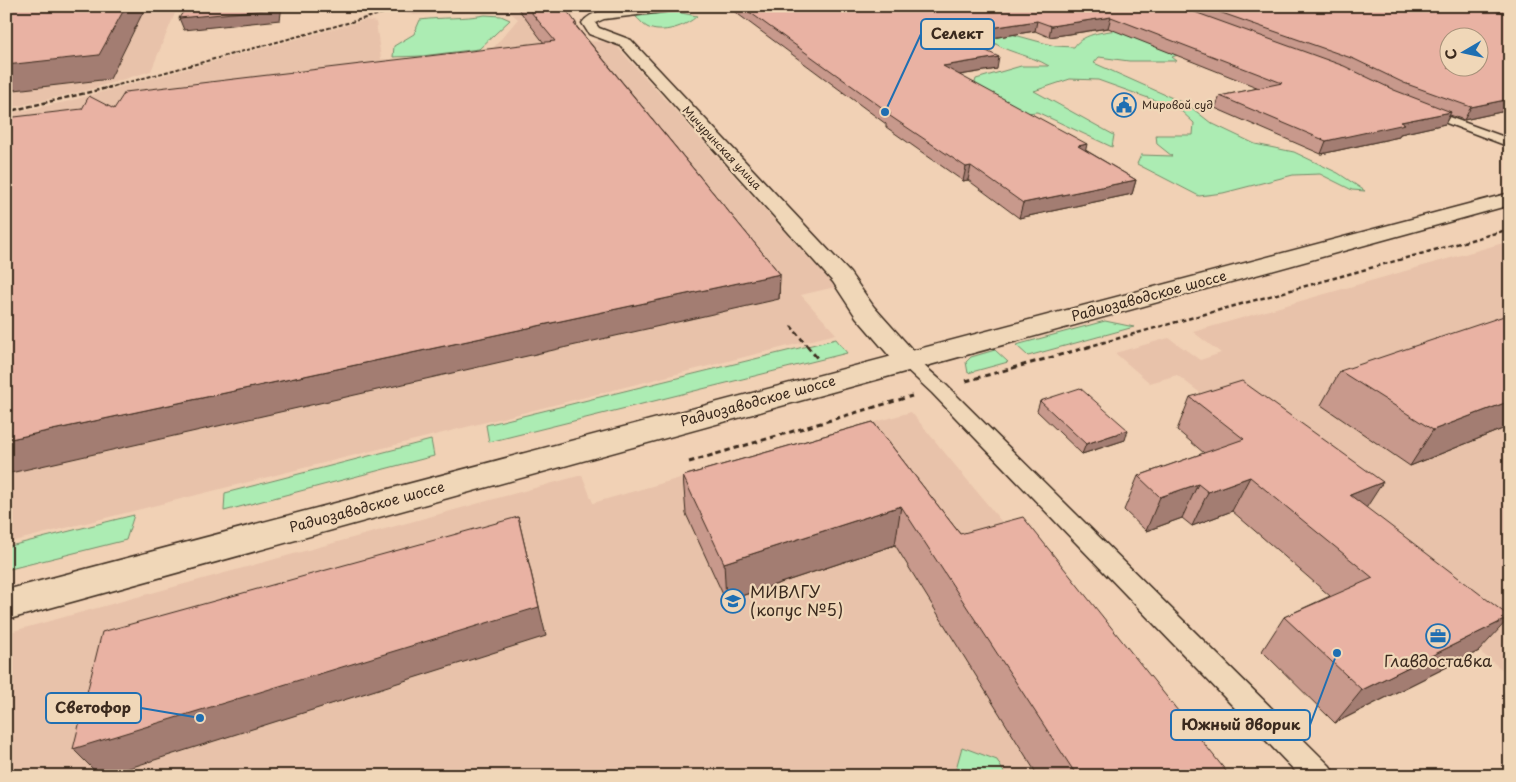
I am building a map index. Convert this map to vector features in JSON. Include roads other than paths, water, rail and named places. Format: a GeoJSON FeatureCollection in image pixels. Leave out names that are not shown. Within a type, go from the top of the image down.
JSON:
{"type":"FeatureCollection","features":[{"type":"Feature","properties":{"kind":"street","name":"Мичуринская улица"},"geometry":{"type":"LineString","coordinates":[[680,6],[602,15],[593,18],[588,23],[594,31],[626,43],[842,278],[865,312],[908,360]]}},
{"type":"Feature","properties":{"kind":"street","name":"Радиозаводское шоссе"},"geometry":{"type":"LineString","coordinates":[[6,605],[1510,199]]}},
{"type":"Feature","properties":{"kind":"lane"},"geometry":{"type":"LineString","coordinates":[[1410,106],[1510,143]]}},
{"type":"Feature","properties":{"kind":"lane"},"geometry":{"type":"LineString","coordinates":[[908,360],[939,389],[1320,776]]}},
{"type":"Feature","properties":{"kind":"railway"},"geometry":{"type":"LineString","coordinates":[[108,88],[410,6]]}},
{"type":"Feature","properties":{"kind":"railway"},"geometry":{"type":"LineString","coordinates":[[6,112],[108,88]]}},
{"type":"Feature","properties":{"kind":"place","name":"Мировой суд"},"geometry":{"type":"Point","coordinates":[1124,105]}},
{"type":"Feature","properties":{"kind":"place","name":"Селект"},"geometry":{"type":"Point","coordinates":[885,112]}},
{"type":"Feature","properties":{"kind":"place","name":"МИВЛГУ (копус №5)"},"geometry":{"type":"Point","coordinates":[733,601]}},
{"type":"Feature","properties":{"kind":"place","name":"Главдоставка"},"geometry":{"type":"Point","coordinates":[1438,636]}},
{"type":"Feature","properties":{"kind":"place","name":"Южный дворик"},"geometry":{"type":"Point","coordinates":[1337,653]}},
{"type":"Feature","properties":{"kind":"place","name":"Светофор"},"geometry":{"type":"Point","coordinates":[200,718]}}]}
